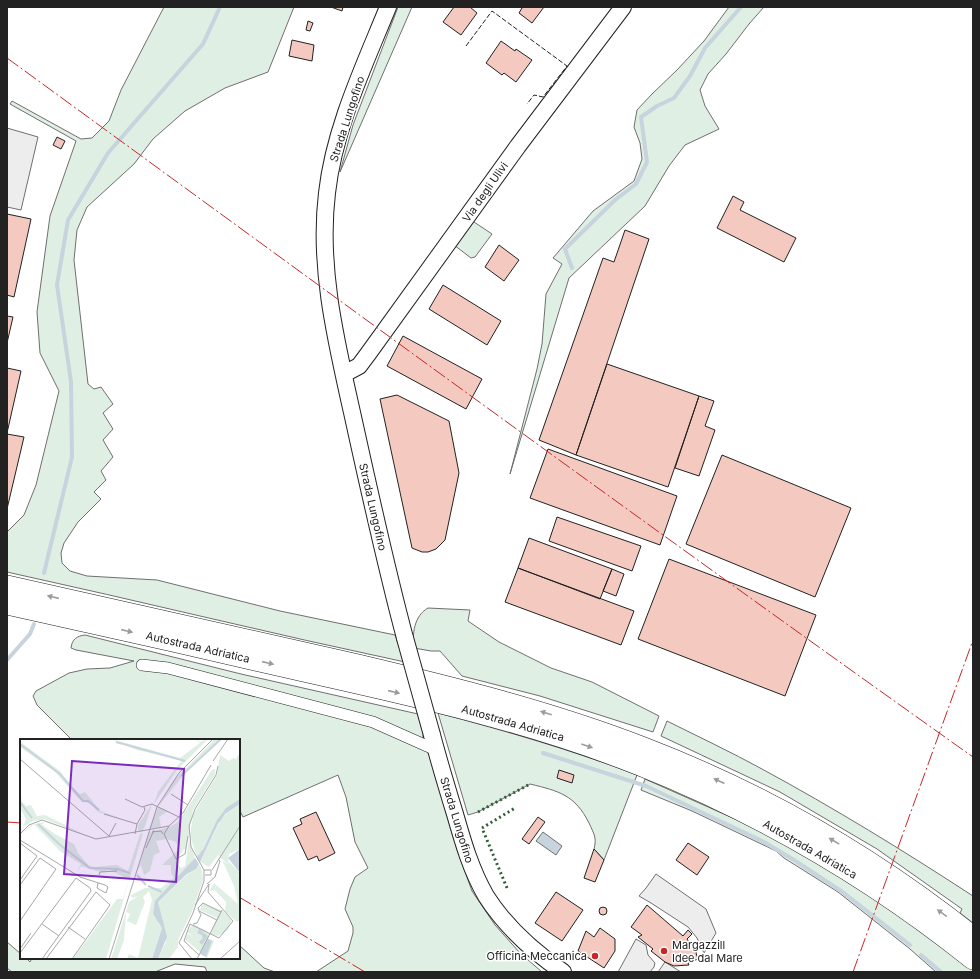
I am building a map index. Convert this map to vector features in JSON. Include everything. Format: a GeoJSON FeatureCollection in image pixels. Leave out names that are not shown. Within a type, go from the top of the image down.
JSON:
{"type":"FeatureCollection","features":[{"type":"Feature","properties":{"kind":"highway","name":"Autostrada Adriatica"},"geometry":{"type":"LineString","coordinates":[[7,586],[90,614],[464,708],[558,736],[634,763],[720,800],[808,846],[885,894],[973,959]]}},
{"type":"Feature","properties":{"kind":"highway","name":"Autostrada Adriatica"},"geometry":{"type":"LineString","coordinates":[[7,604],[90,614],[464,690],[560,718],[646,748],[723,782],[770,806],[811,828],[889,876],[973,937]]}},
{"type":"Feature","properties":{"kind":"main road","name":"Strada Lungofino"},"geometry":{"type":"LineString","coordinates":[[388,7],[336,145],[326,193],[324,228],[327,279],[344,374],[393,594],[468,858],[476,878],[487,897],[508,925],[531,947],[563,972]]}},
{"type":"Feature","properties":{"kind":"main road","name":"Via degli Ulivi"},"geometry":{"type":"LineString","coordinates":[[344,374],[359,366],[527,133],[623,7]]}},
{"type":"Feature","properties":{"kind":"street"},"geometry":{"type":"LineString","coordinates":[[142,665],[168,668],[373,722],[434,742]]}},
{"type":"Feature","properties":{"kind":"green space"},"geometry":{"type":"Polygon","coordinates":[[[164,7],[294,7],[268,72],[225,88],[185,111],[153,139],[134,164],[87,207],[77,230],[74,260],[88,384],[94,389],[101,387],[113,404],[103,413],[113,429],[103,440],[113,457],[101,471],[106,480],[94,492],[101,499],[78,522],[64,543],[61,553],[62,563],[70,571],[87,576],[157,580],[280,611],[395,635],[405,662],[7,572],[7,532],[24,515],[36,485],[59,391],[40,353],[37,312],[50,216],[76,141],[10,104],[12,101],[81,139],[92,138],[109,121],[121,90],[164,7]]]}},
{"type":"Feature","properties":{"kind":"green space"},"geometry":{"type":"Polygon","coordinates":[[[398,7],[412,7],[340,172],[353,125],[398,7]]]}},
{"type":"Feature","properties":{"kind":"green space"},"geometry":{"type":"Polygon","coordinates":[[[729,7],[764,7],[708,74],[700,90],[705,106],[719,129],[685,145],[669,166],[645,206],[569,278],[510,474],[542,344],[546,294],[562,264],[553,258],[593,211],[634,181],[642,159],[640,143],[634,127],[637,110],[704,41],[729,7]]]}},
{"type":"Feature","properties":{"kind":"green space"},"geometry":{"type":"Polygon","coordinates":[[[471,220],[492,234],[475,257],[471,258],[454,245],[471,220]]]}},
{"type":"Feature","properties":{"kind":"green space"},"geometry":{"type":"Polygon","coordinates":[[[428,608],[470,610],[468,621],[499,642],[551,668],[592,682],[659,716],[653,732],[540,696],[462,676],[440,651],[414,648],[413,637],[417,620],[423,611],[428,608]]]}},
{"type":"Feature","properties":{"kind":"green space"},"geometry":{"type":"Polygon","coordinates":[[[85,635],[241,674],[418,714],[423,733],[423,745],[433,761],[460,858],[472,891],[495,925],[520,953],[542,972],[316,972],[348,951],[353,933],[353,927],[345,909],[355,877],[368,868],[355,842],[346,797],[338,775],[243,817],[240,811],[240,739],[71,739],[37,705],[33,696],[36,691],[69,673],[87,669],[110,668],[134,661],[71,648],[72,642],[75,638],[85,635]]]}},
{"type":"Feature","properties":{"kind":"green space"},"geometry":{"type":"Polygon","coordinates":[[[438,713],[539,741],[637,775],[604,860],[594,849],[594,833],[578,806],[572,800],[549,789],[530,784],[478,812],[468,815],[438,713]]]}},
{"type":"Feature","properties":{"kind":"green space"},"geometry":{"type":"Polygon","coordinates":[[[667,721],[750,763],[816,799],[895,846],[973,896],[973,923],[960,913],[962,909],[877,849],[780,792],[661,736],[667,721]]]}},
{"type":"Feature","properties":{"kind":"green space"},"geometry":{"type":"Polygon","coordinates":[[[645,779],[769,834],[845,876],[973,968],[973,972],[936,972],[910,949],[838,892],[784,858],[776,851],[692,811],[641,790],[645,779]]]}},
{"type":"Feature","properties":{"kind":"green space"},"geometry":{"type":"Polygon","coordinates":[[[7,942],[20,953],[20,959],[27,959],[30,962],[32,959],[240,959],[240,946],[264,968],[275,972],[207,972],[205,967],[175,964],[155,972],[12,972],[7,968],[7,942]]]}},
{"type":"Feature","properties":{"kind":"shaded area"},"geometry":{"type":"Polygon","coordinates":[[[7,128],[38,137],[21,210],[7,207],[7,128]]]}},
{"type":"Feature","properties":{"kind":"shaded area"},"geometry":{"type":"Polygon","coordinates":[[[543,832],[562,846],[556,855],[536,841],[543,832]]]}},
{"type":"Feature","properties":{"kind":"shaded area"},"geometry":{"type":"Polygon","coordinates":[[[656,874],[706,909],[716,933],[704,953],[697,938],[688,927],[639,896],[656,874]]]}},
{"type":"Feature","properties":{"kind":"shaded area"},"geometry":{"type":"Polygon","coordinates":[[[636,939],[646,945],[648,955],[655,963],[654,967],[650,972],[618,972],[636,939]]]}},
{"type":"Feature","properties":{"kind":"shaded area"},"geometry":{"type":"Polygon","coordinates":[[[665,962],[681,972],[658,972],[665,962]]]}},
{"type":"Feature","properties":{"kind":"building"},"geometry":{"type":"Polygon","coordinates":[[[331,7],[343,7],[342,11],[331,7]]]}},
{"type":"Feature","properties":{"kind":"building"},"geometry":{"type":"Polygon","coordinates":[[[454,7],[470,7],[477,13],[461,35],[443,22],[454,7]]]}},
{"type":"Feature","properties":{"kind":"building"},"geometry":{"type":"Polygon","coordinates":[[[520,7],[544,7],[532,23],[519,13],[522,8],[520,7]]]}},
{"type":"Feature","properties":{"kind":"building"},"geometry":{"type":"Polygon","coordinates":[[[308,21],[313,23],[310,31],[306,30],[308,21]]]}},
{"type":"Feature","properties":{"kind":"building"},"geometry":{"type":"Polygon","coordinates":[[[292,40],[314,45],[312,61],[289,56],[292,40]]]}},
{"type":"Feature","properties":{"kind":"building"},"geometry":{"type":"Polygon","coordinates":[[[501,41],[515,51],[516,49],[532,60],[516,82],[504,73],[502,75],[486,63],[501,41]]]}},
{"type":"Feature","properties":{"kind":"building"},"geometry":{"type":"Polygon","coordinates":[[[57,137],[65,141],[61,149],[53,145],[57,137]]]}},
{"type":"Feature","properties":{"kind":"building"},"geometry":{"type":"Polygon","coordinates":[[[733,196],[744,202],[740,210],[796,238],[784,262],[717,228],[733,196]]]}},
{"type":"Feature","properties":{"kind":"building"},"geometry":{"type":"Polygon","coordinates":[[[7,214],[31,219],[14,297],[7,295],[7,214]]]}},
{"type":"Feature","properties":{"kind":"building"},"geometry":{"type":"Polygon","coordinates":[[[625,230],[649,239],[576,455],[539,440],[603,258],[614,262],[625,230]]]}},
{"type":"Feature","properties":{"kind":"building"},"geometry":{"type":"Polygon","coordinates":[[[499,245],[519,260],[504,281],[485,267],[499,245]]]}},
{"type":"Feature","properties":{"kind":"building"},"geometry":{"type":"Polygon","coordinates":[[[443,285],[501,321],[487,345],[429,309],[443,285]]]}},
{"type":"Feature","properties":{"kind":"building"},"geometry":{"type":"Polygon","coordinates":[[[7,316],[13,317],[7,343],[7,316]]]}},
{"type":"Feature","properties":{"kind":"building"},"geometry":{"type":"Polygon","coordinates":[[[403,336],[482,379],[466,409],[387,366],[403,336]]]}},
{"type":"Feature","properties":{"kind":"building"},"geometry":{"type":"Polygon","coordinates":[[[607,364],[699,396],[668,487],[576,455],[607,364]]]}},
{"type":"Feature","properties":{"kind":"building"},"geometry":{"type":"Polygon","coordinates":[[[7,368],[21,371],[7,433],[7,368]]]}},
{"type":"Feature","properties":{"kind":"building"},"geometry":{"type":"Polygon","coordinates":[[[397,395],[449,421],[459,473],[445,540],[436,549],[428,552],[422,552],[412,548],[380,399],[397,395]]]}},
{"type":"Feature","properties":{"kind":"building"},"geometry":{"type":"Polygon","coordinates":[[[699,396],[714,401],[705,426],[715,430],[699,476],[675,468],[699,396]]]}},
{"type":"Feature","properties":{"kind":"building"},"geometry":{"type":"Polygon","coordinates":[[[7,434],[24,437],[7,509],[7,434]]]}},
{"type":"Feature","properties":{"kind":"building"},"geometry":{"type":"Polygon","coordinates":[[[548,449],[677,496],[660,545],[530,498],[548,449]]]}},
{"type":"Feature","properties":{"kind":"building"},"geometry":{"type":"Polygon","coordinates":[[[722,455],[851,508],[815,597],[686,544],[722,455]]]}},
{"type":"Feature","properties":{"kind":"building"},"geometry":{"type":"Polygon","coordinates":[[[557,517],[641,546],[632,571],[549,541],[557,517]]]}},
{"type":"Feature","properties":{"kind":"building"},"geometry":{"type":"Polygon","coordinates":[[[529,538],[612,569],[600,599],[518,568],[529,538]]]}},
{"type":"Feature","properties":{"kind":"building"},"geometry":{"type":"Polygon","coordinates":[[[669,559],[816,615],[785,696],[638,639],[669,559]]]}},
{"type":"Feature","properties":{"kind":"building"},"geometry":{"type":"Polygon","coordinates":[[[518,568],[634,611],[621,645],[505,602],[518,568]]]}},
{"type":"Feature","properties":{"kind":"building"},"geometry":{"type":"Polygon","coordinates":[[[612,569],[624,574],[616,596],[603,591],[612,569]]]}},
{"type":"Feature","properties":{"kind":"building"},"geometry":{"type":"Polygon","coordinates":[[[559,770],[574,775],[572,783],[557,778],[559,770]]]}},
{"type":"Feature","properties":{"kind":"building"},"geometry":{"type":"Polygon","coordinates":[[[316,812],[335,853],[319,861],[317,856],[308,860],[293,828],[302,824],[300,819],[316,812]]]}},
{"type":"Feature","properties":{"kind":"building"},"geometry":{"type":"Polygon","coordinates":[[[538,817],[545,822],[529,844],[522,839],[538,817]]]}},
{"type":"Feature","properties":{"kind":"building"},"geometry":{"type":"Polygon","coordinates":[[[688,843],[709,857],[697,875],[676,860],[688,843]]]}},
{"type":"Feature","properties":{"kind":"building"},"geometry":{"type":"Polygon","coordinates":[[[594,849],[604,860],[595,882],[584,878],[594,849]]]}},
{"type":"Feature","properties":{"kind":"building"},"geometry":{"type":"Polygon","coordinates":[[[556,892],[583,910],[562,941],[535,923],[556,892]]]}},
{"type":"Feature","properties":{"kind":"building"},"geometry":{"type":"Polygon","coordinates":[[[647,905],[683,936],[688,930],[692,934],[687,939],[694,949],[696,947],[698,949],[696,953],[698,959],[688,963],[689,965],[674,966],[665,962],[651,951],[653,949],[638,937],[642,935],[631,927],[647,905]]]}},
{"type":"Feature","properties":{"kind":"building"},"geometry":{"type":"Polygon","coordinates":[[[603,907],[606,908],[606,914],[603,915],[600,914],[599,911],[600,908],[603,907]]]}},
{"type":"Feature","properties":{"kind":"building"},"geometry":{"type":"Polygon","coordinates":[[[600,928],[615,939],[615,951],[604,968],[578,951],[586,931],[594,937],[600,928]]]}},
{"type":"Feature","properties":{"kind":"waterway"},"geometry":{"type":"LineString","coordinates":[[44,573],[72,457],[71,382],[57,285],[68,220],[108,153],[203,44],[220,7]]}},
{"type":"Feature","properties":{"kind":"waterway"},"geometry":{"type":"LineString","coordinates":[[572,268],[565,249],[615,200],[636,184],[647,162],[641,117],[657,106],[674,98],[690,76],[705,48],[741,7]]}},
{"type":"Feature","properties":{"kind":"waterway"},"geometry":{"type":"LineString","coordinates":[[7,660],[30,634],[34,624]]}},
{"type":"Feature","properties":{"kind":"waterway"},"geometry":{"type":"LineString","coordinates":[[543,753],[646,786],[764,842],[844,893],[910,945]]}},
{"type":"Feature","properties":{"kind":"waterway"},"geometry":{"type":"LineString","coordinates":[[921,955],[941,972]]}},
{"type":"Feature","properties":{"kind":"hedge"},"geometry":{"type":"LineString","coordinates":[[478,812],[530,784]]}},
{"type":"Feature","properties":{"kind":"hedge"},"geometry":{"type":"LineString","coordinates":[[507,888],[482,828],[515,808]]}},
{"type":"Feature","properties":{"kind":"fence"},"geometry":{"type":"LineString","coordinates":[[466,46],[492,11],[567,66],[543,97],[534,95],[527,104]]}},
{"type":"Feature","properties":{"kind":"power"},"geometry":{"type":"LineString","coordinates":[[7,58],[368,321],[973,757]]}},
{"type":"Feature","properties":{"kind":"power"},"geometry":{"type":"LineString","coordinates":[[853,972],[973,640]]}},
{"type":"Feature","properties":{"kind":"power"},"geometry":{"type":"LineString","coordinates":[[7,822],[20,823]]}},
{"type":"Feature","properties":{"kind":"power"},"geometry":{"type":"LineString","coordinates":[[240,898],[365,972]]}},
{"type":"Feature","properties":{"kind":"place","name":"Margazzill Idee dal Mare"},"geometry":{"type":"Point","coordinates":[664,951]}},
{"type":"Feature","properties":{"kind":"place","name":"Officina Meccanica"},"geometry":{"type":"Point","coordinates":[595,956]}}]}
